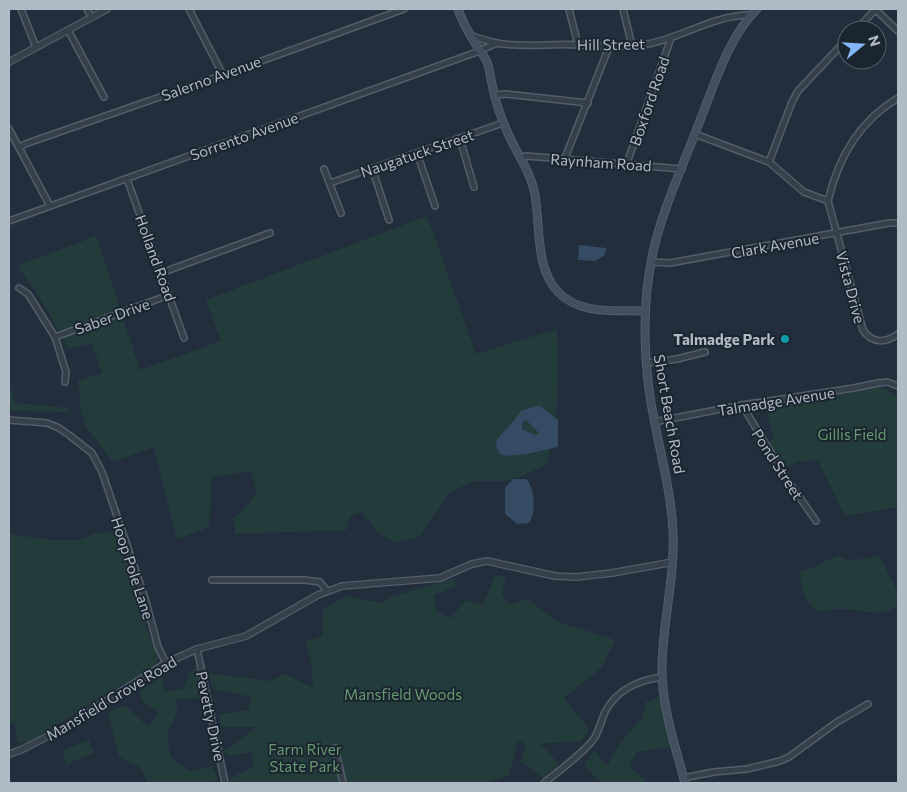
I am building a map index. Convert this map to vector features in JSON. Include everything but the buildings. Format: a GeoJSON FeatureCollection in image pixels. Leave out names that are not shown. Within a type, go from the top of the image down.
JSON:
{"type":"FeatureCollection","features":[{"type":"Feature","properties":{"kind":"main road"},"geometry":{"type":"LineString","coordinates":[[458,9],[488,66],[494,95],[503,123],[521,157],[534,189],[538,229],[546,270],[557,291],[572,303],[591,309],[644,311]]}},
{"type":"Feature","properties":{"kind":"main road","name":"Short Beach Road"},"geometry":{"type":"LineString","coordinates":[[684,781],[666,708],[662,678],[663,644],[673,562],[673,533],[670,501],[654,422],[646,363],[644,311],[651,262],[666,209],[728,52],[750,15],[757,9]]}},
{"type":"Feature","properties":{"kind":"street"},"geometry":{"type":"LineString","coordinates":[[21,9],[36,47]]}},
{"type":"Feature","properties":{"kind":"street"},"geometry":{"type":"LineString","coordinates":[[87,9],[91,18]]}},
{"type":"Feature","properties":{"kind":"street"},"geometry":{"type":"LineString","coordinates":[[9,62],[107,9]]}},
{"type":"Feature","properties":{"kind":"street"},"geometry":{"type":"LineString","coordinates":[[189,9],[220,65],[223,75]]}},
{"type":"Feature","properties":{"kind":"street","name":"Salerno Avenue"},"geometry":{"type":"LineString","coordinates":[[19,148],[24,144],[223,75],[404,9]]}},
{"type":"Feature","properties":{"kind":"street"},"geometry":{"type":"LineString","coordinates":[[570,9],[578,44]]}},
{"type":"Feature","properties":{"kind":"street"},"geometry":{"type":"LineString","coordinates":[[623,9],[632,46]]}},
{"type":"Feature","properties":{"kind":"street"},"geometry":{"type":"LineString","coordinates":[[866,20],[876,9],[898,31]]}},
{"type":"Feature","properties":{"kind":"street","name":"Hill Street"},"geometry":{"type":"LineString","coordinates":[[471,36],[497,43],[578,44],[609,47],[632,46],[671,38],[719,20],[750,15]]}},
{"type":"Feature","properties":{"kind":"street"},"geometry":{"type":"LineString","coordinates":[[68,30],[104,97]]}},
{"type":"Feature","properties":{"kind":"street","name":"Boxford Road"},"geometry":{"type":"LineString","coordinates":[[627,164],[671,38]]}},
{"type":"Feature","properties":{"kind":"street","name":"Hill Street"},"geometry":{"type":"LineString","coordinates":[[480,50],[497,43]]}},
{"type":"Feature","properties":{"kind":"street"},"geometry":{"type":"LineString","coordinates":[[565,158],[609,47]]}},
{"type":"Feature","properties":{"kind":"street","name":"Sorrento Avenue"},"geometry":{"type":"LineString","coordinates":[[9,221],[480,50]]}},
{"type":"Feature","properties":{"kind":"street"},"geometry":{"type":"LineString","coordinates":[[769,162],[798,91],[837,50]]}},
{"type":"Feature","properties":{"kind":"street"},"geometry":{"type":"LineString","coordinates":[[494,95],[506,94],[588,103]]}},
{"type":"Feature","properties":{"kind":"street"},"geometry":{"type":"LineString","coordinates":[[837,234],[828,202],[832,186],[851,141],[867,123],[898,98]]}},
{"type":"Feature","properties":{"kind":"street","name":"Naugatuck Street"},"geometry":{"type":"LineString","coordinates":[[330,183],[503,123]]}},
{"type":"Feature","properties":{"kind":"street"},"geometry":{"type":"LineString","coordinates":[[9,129],[50,206]]}},
{"type":"Feature","properties":{"kind":"street"},"geometry":{"type":"LineString","coordinates":[[695,134],[769,162],[804,192],[828,202]]}},
{"type":"Feature","properties":{"kind":"street"},"geometry":{"type":"LineString","coordinates":[[460,139],[474,187]]}},
{"type":"Feature","properties":{"kind":"street"},"geometry":{"type":"LineString","coordinates":[[417,153],[434,206]]}},
{"type":"Feature","properties":{"kind":"street","name":"Raynham Road"},"geometry":{"type":"LineString","coordinates":[[521,157],[565,158],[682,169]]}},
{"type":"Feature","properties":{"kind":"street"},"geometry":{"type":"LineString","coordinates":[[372,168],[389,220]]}},
{"type":"Feature","properties":{"kind":"street"},"geometry":{"type":"LineString","coordinates":[[324,169],[341,213]]}},
{"type":"Feature","properties":{"kind":"street","name":"Holland Road"},"geometry":{"type":"LineString","coordinates":[[127,179],[184,338]]}},
{"type":"Feature","properties":{"kind":"street","name":"Clark Avenue"},"geometry":{"type":"LineString","coordinates":[[651,262],[670,263],[889,223],[898,223]]}},
{"type":"Feature","properties":{"kind":"street"},"geometry":{"type":"LineString","coordinates":[[161,273],[270,233]]}},
{"type":"Feature","properties":{"kind":"street","name":"Vista Drive"},"geometry":{"type":"LineString","coordinates":[[837,234],[863,330],[870,338],[877,341],[886,340],[898,334]]}},
{"type":"Feature","properties":{"kind":"street"},"geometry":{"type":"LineString","coordinates":[[19,288],[28,294],[55,337],[66,372],[66,382]]}},
{"type":"Feature","properties":{"kind":"street","name":"Saber Drive"},"geometry":{"type":"LineString","coordinates":[[55,337],[169,295]]}},
{"type":"Feature","properties":{"kind":"street"},"geometry":{"type":"LineString","coordinates":[[646,363],[677,359],[705,352]]}},
{"type":"Feature","properties":{"kind":"street","name":"Talmadge Avenue"},"geometry":{"type":"LineString","coordinates":[[654,422],[742,405],[878,383],[887,382],[898,386]]}},
{"type":"Feature","properties":{"kind":"street","name":"Pond Street"},"geometry":{"type":"LineString","coordinates":[[742,405],[787,479],[816,521]]}},
{"type":"Feature","properties":{"kind":"street","name":"Hoop Pole Lane"},"geometry":{"type":"LineString","coordinates":[[9,420],[47,423],[69,434],[92,454],[102,472],[145,598],[158,646],[166,663]]}},
{"type":"Feature","properties":{"kind":"street","name":"Mansfield Grove Road"},"geometry":{"type":"LineString","coordinates":[[9,754],[26,748],[60,730],[166,663],[197,649],[236,639],[256,631],[327,591],[352,584],[440,578],[472,564],[487,561],[555,576],[576,578],[673,562]]}},
{"type":"Feature","properties":{"kind":"street"},"geometry":{"type":"LineString","coordinates":[[212,580],[315,581],[320,582],[327,591]]}},
{"type":"Feature","properties":{"kind":"street","name":"Pevetty Drive"},"geometry":{"type":"LineString","coordinates":[[197,649],[225,783]]}},
{"type":"Feature","properties":{"kind":"street"},"geometry":{"type":"LineString","coordinates":[[544,783],[593,739],[605,712],[620,694],[637,683],[662,678]]}},
{"type":"Feature","properties":{"kind":"street"},"geometry":{"type":"LineString","coordinates":[[684,781],[714,772],[746,769],[780,761],[789,757],[837,722],[868,704]]}},
{"type":"Feature","properties":{"kind":"street"},"geometry":{"type":"LineString","coordinates":[[336,748],[344,783]]}},
{"type":"Feature","properties":{"kind":"green space"},"geometry":{"type":"Polygon","coordinates":[[[427,216],[476,354],[557,329],[558,380],[556,413],[547,464],[506,481],[475,481],[450,492],[420,536],[397,543],[378,533],[362,512],[350,516],[346,530],[235,534],[233,519],[246,507],[257,492],[250,471],[212,477],[209,527],[177,539],[154,447],[113,462],[86,427],[81,411],[78,381],[102,373],[92,343],[69,349],[37,293],[17,266],[96,236],[140,370],[221,341],[206,300],[427,216]]]}},
{"type":"Feature","properties":{"kind":"green space"},"geometry":{"type":"Polygon","coordinates":[[[9,383],[15,403],[68,408],[69,412],[9,411],[9,383]]]}},
{"type":"Feature","properties":{"kind":"green space","name":"Gillis Field"},"geometry":{"type":"Polygon","coordinates":[[[879,386],[898,397],[898,507],[845,516],[818,460],[796,462],[785,470],[767,442],[774,439],[765,405],[849,393],[879,386]]]}},
{"type":"Feature","properties":{"kind":"green space"},"geometry":{"type":"Polygon","coordinates":[[[117,531],[144,612],[147,623],[145,625],[159,657],[156,664],[34,739],[25,744],[24,741],[18,744],[15,723],[9,723],[9,534],[54,540],[79,540],[94,534],[117,531]]]}},
{"type":"Feature","properties":{"kind":"green space"},"geometry":{"type":"Polygon","coordinates":[[[839,556],[849,561],[880,556],[897,591],[898,604],[884,612],[877,613],[844,609],[820,612],[815,609],[805,596],[801,585],[800,573],[839,556]]]}},
{"type":"Feature","properties":{"kind":"green space","name":"Mansfield Woods"},"geometry":{"type":"Polygon","coordinates":[[[495,575],[506,576],[502,594],[510,605],[527,599],[559,622],[615,640],[601,668],[564,698],[589,729],[581,742],[540,743],[559,764],[543,778],[521,761],[526,745],[518,740],[509,775],[486,783],[231,783],[230,778],[253,767],[252,752],[230,756],[223,752],[257,727],[222,727],[218,715],[248,710],[252,697],[213,689],[208,673],[269,681],[285,674],[313,688],[311,662],[305,642],[323,636],[323,609],[346,596],[380,603],[393,596],[455,578],[455,586],[434,596],[437,612],[451,618],[465,600],[483,605],[495,575]]]}},
{"type":"Feature","properties":{"kind":"green space"},"geometry":{"type":"Polygon","coordinates":[[[196,667],[205,698],[176,699],[177,713],[167,733],[170,756],[189,771],[212,766],[218,780],[209,783],[146,783],[147,780],[140,767],[119,757],[108,713],[125,705],[148,727],[159,712],[142,701],[140,691],[161,675],[165,692],[184,688],[190,672],[196,667]]]}},
{"type":"Feature","properties":{"kind":"green space"},"geometry":{"type":"Polygon","coordinates":[[[662,696],[672,747],[637,752],[629,765],[648,783],[601,783],[584,765],[594,751],[607,766],[621,742],[642,718],[646,702],[662,696]]]}},
{"type":"Feature","properties":{"kind":"green space"},"geometry":{"type":"Polygon","coordinates":[[[89,740],[94,753],[67,764],[62,750],[89,740]]]}},
{"type":"Feature","properties":{"kind":"water"},"geometry":{"type":"Polygon","coordinates":[[[579,245],[606,248],[605,255],[595,261],[578,260],[579,245]]]}},
{"type":"Feature","properties":{"kind":"water"},"geometry":{"type":"Polygon","coordinates":[[[540,406],[558,420],[558,447],[527,454],[505,456],[500,454],[496,447],[497,439],[521,411],[540,406]],[[526,420],[522,423],[522,429],[535,435],[539,433],[526,420]]]}},
{"type":"Feature","properties":{"kind":"water"},"geometry":{"type":"Polygon","coordinates":[[[513,479],[526,479],[531,488],[534,508],[528,523],[517,524],[505,514],[505,488],[513,479]]]}},
{"type":"Feature","properties":{"kind":"place","name":"Talmadge Park"},"geometry":{"type":"Point","coordinates":[785,339]}},
{"type":"Feature","properties":{"kind":"park label","name":"Farm River State Park"},"geometry":{"type":"Point","coordinates":[305,758]}}]}
